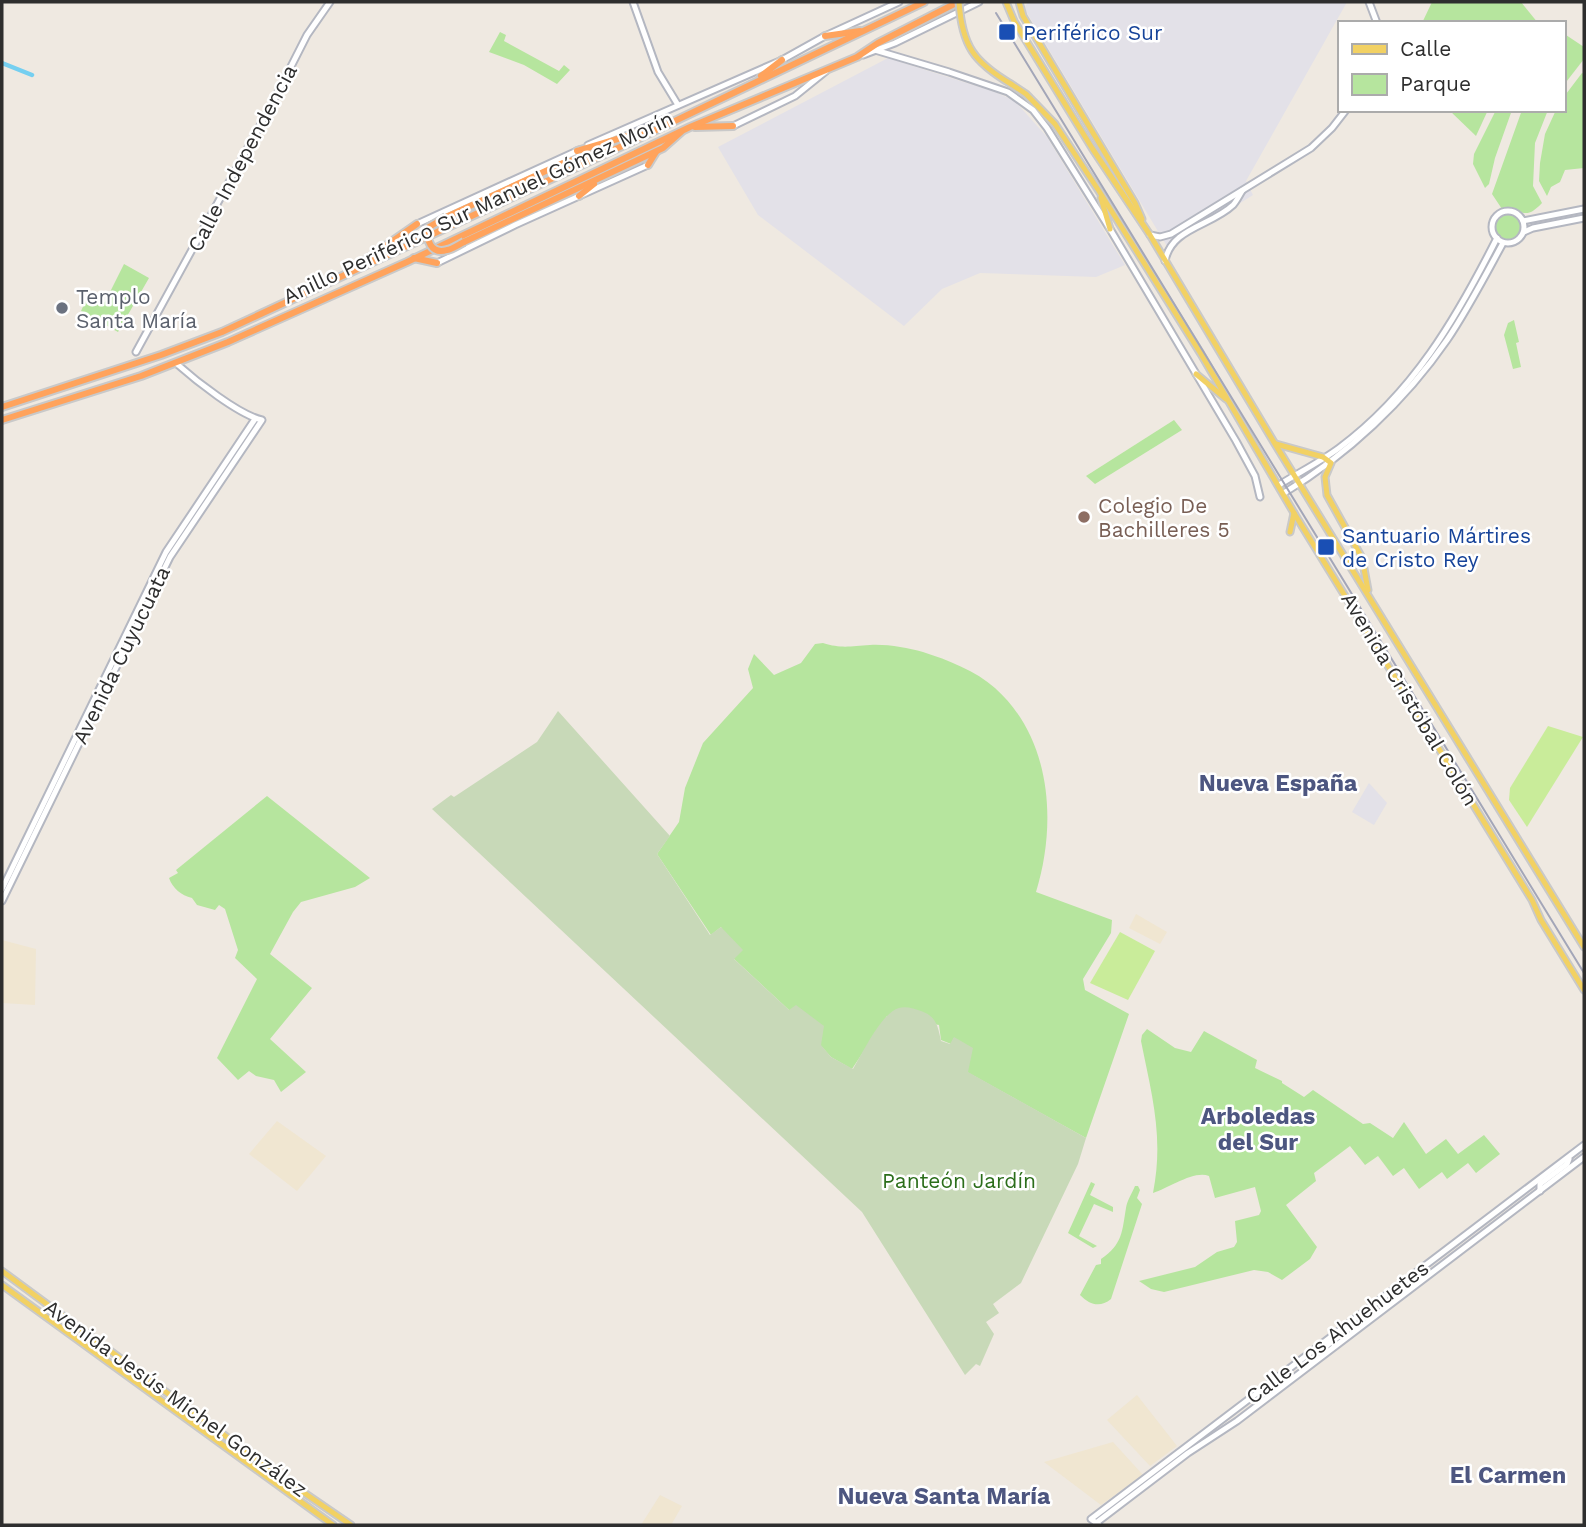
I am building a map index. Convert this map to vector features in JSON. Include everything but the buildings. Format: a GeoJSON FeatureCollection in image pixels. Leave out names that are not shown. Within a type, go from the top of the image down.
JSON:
{"type":"FeatureCollection","features":[{"type":"Feature","properties":{"kind":"highway","name":"Anillo Periférico Sur Manuel Gómez Morín"},"geometry":{"type":"LineString","coordinates":[[2,407],[222,332],[670,124],[924,2]]}},
{"type":"Feature","properties":{"kind":"highway","name":"Anillo Periférico Sur Manuel Gómez Morín"},"geometry":{"type":"LineString","coordinates":[[2,420],[177,364],[274,323],[690,127],[857,57],[878,43],[958,2]]}},
{"type":"Feature","properties":{"kind":"highway"},"geometry":{"type":"LineString","coordinates":[[825,36],[869,29]]}},
{"type":"Feature","properties":{"kind":"highway"},"geometry":{"type":"LineString","coordinates":[[752,84],[782,60]]}},
{"type":"Feature","properties":{"kind":"highway"},"geometry":{"type":"LineString","coordinates":[[577,151],[670,124]]}},
{"type":"Feature","properties":{"kind":"highway"},"geometry":{"type":"LineString","coordinates":[[690,127],[733,126]]}},
{"type":"Feature","properties":{"kind":"highway"},"geometry":{"type":"LineString","coordinates":[[635,140],[563,163],[446,217],[429,227],[429,244],[435,250],[443,251],[464,242],[656,152],[670,144],[682,131]]}},
{"type":"Feature","properties":{"kind":"highway"},"geometry":{"type":"LineString","coordinates":[[648,165],[656,152]]}},
{"type":"Feature","properties":{"kind":"highway"},"geometry":{"type":"LineString","coordinates":[[579,196],[603,177]]}},
{"type":"Feature","properties":{"kind":"highway"},"geometry":{"type":"LineString","coordinates":[[338,279],[417,224]]}},
{"type":"Feature","properties":{"kind":"highway"},"geometry":{"type":"LineString","coordinates":[[414,258],[437,263]]}},
{"type":"Feature","properties":{"kind":"main road","name":"Avenida Cristóbal Colón"},"geometry":{"type":"LineString","coordinates":[[958,2],[960,23],[968,46],[982,65],[1026,94],[1055,124],[1099,191],[1231,403],[1294,513],[1532,900],[1584,990]]}},
{"type":"Feature","properties":{"kind":"main road","name":"Avenida Cristóbal Colón"},"geometry":{"type":"LineString","coordinates":[[1006,2],[1014,21],[1092,148],[1149,233],[1275,444],[1584,947]]}},
{"type":"Feature","properties":{"kind":"main road"},"geometry":{"type":"LineString","coordinates":[[1019,2],[1023,16],[1135,203],[1149,233]]}},
{"type":"Feature","properties":{"kind":"main road"},"geometry":{"type":"LineString","coordinates":[[1099,191],[1110,229]]}},
{"type":"Feature","properties":{"kind":"main road"},"geometry":{"type":"LineString","coordinates":[[1196,374],[1231,403]]}},
{"type":"Feature","properties":{"kind":"main road"},"geometry":{"type":"LineString","coordinates":[[1275,444],[1324,457],[1331,463],[1325,477],[1326,495],[1362,558],[1368,593]]}},
{"type":"Feature","properties":{"kind":"main road"},"geometry":{"type":"LineString","coordinates":[[1290,533],[1294,513]]}},
{"type":"Feature","properties":{"kind":"main road","name":"Avenida Jesús Michel González"},"geometry":{"type":"LineString","coordinates":[[2,1270],[351,1525]]}},
{"type":"Feature","properties":{"kind":"main road","name":"Avenida Jesús Michel González"},"geometry":{"type":"LineString","coordinates":[[2,1286],[333,1525]]}},
{"type":"Feature","properties":{"kind":"street","name":"Calle Independencia"},"geometry":{"type":"LineString","coordinates":[[136,352],[307,35],[330,2]]}},
{"type":"Feature","properties":{"kind":"street"},"geometry":{"type":"LineString","coordinates":[[633,2],[658,72],[678,105]]}},
{"type":"Feature","properties":{"kind":"street"},"geometry":{"type":"LineString","coordinates":[[417,224],[782,60],[825,36],[899,2]]}},
{"type":"Feature","properties":{"kind":"street"},"geometry":{"type":"LineString","coordinates":[[857,57],[979,2]]}},
{"type":"Feature","properties":{"kind":"street"},"geometry":{"type":"LineString","coordinates":[[1369,2],[1376,21]]}},
{"type":"Feature","properties":{"kind":"street"},"geometry":{"type":"LineString","coordinates":[[875,50],[1008,92],[1033,110],[1110,229],[1196,374],[1255,476],[1260,497]]}},
{"type":"Feature","properties":{"kind":"street"},"geometry":{"type":"LineString","coordinates":[[733,126],[795,96],[827,71]]}},
{"type":"Feature","properties":{"kind":"street"},"geometry":{"type":"LineString","coordinates":[[1149,233],[1160,237],[1171,234],[1311,148],[1344,112]]}},
{"type":"Feature","properties":{"kind":"street"},"geometry":{"type":"LineString","coordinates":[[437,263],[648,165]]}},
{"type":"Feature","properties":{"kind":"street"},"geometry":{"type":"LineString","coordinates":[[1165,261],[1167,249],[1175,240],[1232,206],[1244,189]]}},
{"type":"Feature","properties":{"kind":"street"},"geometry":{"type":"LineString","coordinates":[[1523,221],[1584,209]]}},
{"type":"Feature","properties":{"kind":"street"},"geometry":{"type":"LineString","coordinates":[[1500,241],[1492,226],[1500,214],[1513,212],[1523,221],[1524,232]]}},
{"type":"Feature","properties":{"kind":"street"},"geometry":{"type":"LineString","coordinates":[[1500,241],[1514,242],[1524,232],[1533,228],[1584,218]]}},
{"type":"Feature","properties":{"kind":"street"},"geometry":{"type":"LineString","coordinates":[[1279,485],[1337,450],[1364,428],[1420,369],[1454,321],[1500,241]]}},
{"type":"Feature","properties":{"kind":"street"},"geometry":{"type":"LineString","coordinates":[[1284,493],[1331,463],[1422,374],[1469,305],[1500,241]]}},
{"type":"Feature","properties":{"kind":"street","name":"Avenida Cuyucuata"},"geometry":{"type":"LineString","coordinates":[[2,889],[170,557],[259,420],[177,364]]}},
{"type":"Feature","properties":{"kind":"street","name":"Avenida Cuyucuata"},"geometry":{"type":"LineString","coordinates":[[2,901],[69,756]]}},
{"type":"Feature","properties":{"kind":"street","name":"Calle Los Ahuehuetes"},"geometry":{"type":"LineString","coordinates":[[1095,1523],[1584,1145]]}},
{"type":"Feature","properties":{"kind":"street"},"geometry":{"type":"LineString","coordinates":[[1540,1191],[1541,1184],[1567,1164],[1570,1156]]}},
{"type":"Feature","properties":{"kind":"street","name":"Calle Los Ahuehuetes"},"geometry":{"type":"LineString","coordinates":[[1095,1523],[1323,1355],[1584,1157]]}},
{"type":"Feature","properties":{"kind":"street"},"geometry":{"type":"LineString","coordinates":[[1323,1355],[1326,1346],[1361,1319],[1365,1312]]}},
{"type":"Feature","properties":{"kind":"shaded area"},"geometry":{"type":"Polygon","coordinates":[[[1028,2],[1347,2],[1246,181],[1253,195],[1168,248],[1024,8],[1028,2]]]}},
{"type":"Feature","properties":{"kind":"shaded area"},"geometry":{"type":"Polygon","coordinates":[[[888,58],[995,92],[1015,101],[1047,137],[1125,265],[1096,277],[980,273],[942,289],[904,326],[758,215],[718,147],[888,58]]]}},
{"type":"Feature","properties":{"kind":"shaded area"},"geometry":{"type":"Polygon","coordinates":[[[1369,783],[1387,803],[1374,825],[1352,812],[1369,783]]]}},
{"type":"Feature","properties":{"kind":"shaded area"},"geometry":{"type":"Polygon","coordinates":[[[1136,914],[1167,932],[1160,944],[1129,928],[1136,914]]]}},
{"type":"Feature","properties":{"kind":"shaded area"},"geometry":{"type":"Polygon","coordinates":[[[2,940],[36,949],[35,1005],[2,1003],[2,940]]]}},
{"type":"Feature","properties":{"kind":"shaded area"},"geometry":{"type":"Polygon","coordinates":[[[277,1121],[326,1156],[297,1191],[249,1154],[277,1121]]]}},
{"type":"Feature","properties":{"kind":"shaded area"},"geometry":{"type":"Polygon","coordinates":[[[1137,1395],[1177,1446],[1150,1466],[1107,1420],[1137,1395]]]}},
{"type":"Feature","properties":{"kind":"shaded area"},"geometry":{"type":"Polygon","coordinates":[[[1113,1442],[1143,1475],[1101,1505],[1044,1462],[1113,1442]]]}},
{"type":"Feature","properties":{"kind":"shaded area"},"geometry":{"type":"Polygon","coordinates":[[[660,1495],[682,1506],[671,1525],[641,1525],[660,1495]]]}},
{"type":"Feature","properties":{"kind":"green space"},"geometry":{"type":"Polygon","coordinates":[[[1432,2],[1521,2],[1536,21],[1423,21],[1432,2]]]}},
{"type":"Feature","properties":{"kind":"green space"},"geometry":{"type":"Polygon","coordinates":[[[500,32],[506,35],[504,41],[559,71],[564,65],[570,70],[557,84],[524,65],[489,52],[500,32]]]}},
{"type":"Feature","properties":{"kind":"green space"},"geometry":{"type":"Polygon","coordinates":[[[1565,34],[1584,47],[1584,59],[1565,83],[1565,34]]]}},
{"type":"Feature","properties":{"kind":"green space"},"geometry":{"type":"Polygon","coordinates":[[[1582,73],[1584,74],[1584,168],[1565,170],[1560,182],[1551,187],[1547,196],[1539,181],[1545,134],[1555,112],[1565,112],[1565,95],[1582,73]]]}},
{"type":"Feature","properties":{"kind":"green space"},"geometry":{"type":"Polygon","coordinates":[[[1451,112],[1487,112],[1476,136],[1451,112]]]}},
{"type":"Feature","properties":{"kind":"green space"},"geometry":{"type":"Polygon","coordinates":[[[1495,112],[1511,112],[1489,184],[1485,188],[1473,164],[1474,154],[1495,112]]]}},
{"type":"Feature","properties":{"kind":"green space"},"geometry":{"type":"Polygon","coordinates":[[[1521,112],[1547,112],[1535,143],[1533,186],[1542,203],[1531,212],[1524,213],[1502,209],[1492,194],[1521,112]]]}},
{"type":"Feature","properties":{"kind":"green space"},"geometry":{"type":"Polygon","coordinates":[[[1508,214],[1517,218],[1521,227],[1517,236],[1508,240],[1499,236],[1495,227],[1499,218],[1508,214]]]}},
{"type":"Feature","properties":{"kind":"green space"},"geometry":{"type":"Polygon","coordinates":[[[124,264],[149,278],[118,332],[81,311],[88,296],[100,304],[105,302],[124,264]]]}},
{"type":"Feature","properties":{"kind":"green space"},"geometry":{"type":"Polygon","coordinates":[[[1514,320],[1521,367],[1513,369],[1504,335],[1508,323],[1514,320]]]}},
{"type":"Feature","properties":{"kind":"green space"},"geometry":{"type":"Polygon","coordinates":[[[1174,420],[1182,430],[1095,484],[1086,476],[1174,420]]]}},
{"type":"Feature","properties":{"kind":"green space"},"geometry":{"type":"Polygon","coordinates":[[[815,644],[841,647],[897,647],[952,662],[995,688],[1014,709],[1028,732],[1039,757],[1047,811],[1043,866],[1036,892],[1112,920],[1111,933],[1083,979],[1085,990],[1129,1014],[1086,1138],[967,1072],[954,1038],[951,1044],[941,1040],[939,1025],[887,1016],[852,1069],[831,1057],[789,1010],[733,958],[721,927],[711,935],[657,854],[679,822],[685,788],[703,743],[753,688],[748,669],[754,654],[774,675],[801,663],[815,644]]]}},
{"type":"Feature","properties":{"kind":"green space","name":"Panteón Jardín"},"geometry":{"type":"Polygon","coordinates":[[[558,711],[670,836],[657,854],[710,935],[721,927],[743,950],[734,959],[789,1010],[796,1005],[824,1026],[821,1045],[831,1057],[853,1069],[886,1017],[899,1008],[919,1010],[933,1019],[941,1041],[950,1044],[954,1037],[973,1048],[968,1072],[1086,1138],[1078,1164],[1021,1283],[993,1304],[999,1313],[986,1322],[994,1334],[980,1366],[976,1364],[965,1375],[862,1212],[432,809],[537,742],[558,711]]]}},
{"type":"Feature","properties":{"kind":"green space"},"geometry":{"type":"Polygon","coordinates":[[[1548,726],[1583,737],[1527,827],[1509,800],[1510,788],[1548,726]]]}},
{"type":"Feature","properties":{"kind":"green space"},"geometry":{"type":"Polygon","coordinates":[[[267,796],[370,878],[355,887],[301,902],[270,954],[312,988],[270,1039],[306,1072],[281,1092],[274,1080],[256,1076],[249,1071],[238,1080],[217,1058],[257,979],[235,958],[238,950],[225,909],[219,905],[215,910],[197,905],[192,898],[175,888],[169,878],[267,796]]]}},
{"type":"Feature","properties":{"kind":"green space"},"geometry":{"type":"Polygon","coordinates":[[[1120,932],[1155,951],[1128,1000],[1090,983],[1120,932]]]}},
{"type":"Feature","properties":{"kind":"green space"},"geometry":{"type":"Polygon","coordinates":[[[1147,1029],[1175,1048],[1191,1052],[1204,1031],[1257,1060],[1255,1068],[1282,1081],[1304,1097],[1313,1090],[1363,1124],[1370,1123],[1393,1138],[1404,1122],[1426,1154],[1446,1139],[1458,1154],[1484,1135],[1500,1154],[1476,1173],[1468,1163],[1447,1179],[1442,1172],[1419,1189],[1404,1168],[1393,1176],[1378,1156],[1365,1165],[1350,1146],[1314,1173],[1316,1181],[1286,1205],[1317,1247],[1310,1259],[1282,1280],[1268,1272],[1254,1270],[1164,1292],[1151,1289],[1139,1281],[1195,1267],[1217,1252],[1234,1247],[1237,1242],[1235,1221],[1259,1215],[1261,1211],[1255,1187],[1215,1198],[1209,1176],[1203,1175],[1189,1177],[1153,1193],[1157,1135],[1153,1098],[1141,1041],[1147,1029]]]}},
{"type":"Feature","properties":{"kind":"green space"},"geometry":{"type":"Polygon","coordinates":[[[1091,1182],[1095,1184],[1090,1195],[1113,1207],[1113,1212],[1094,1204],[1079,1236],[1097,1246],[1093,1248],[1068,1233],[1091,1182]]]}},
{"type":"Feature","properties":{"kind":"green space"},"geometry":{"type":"Polygon","coordinates":[[[1135,1186],[1140,1190],[1137,1198],[1142,1204],[1111,1299],[1103,1304],[1091,1303],[1080,1295],[1096,1265],[1101,1264],[1101,1259],[1118,1242],[1127,1205],[1135,1186]]]}},
{"type":"Feature","properties":{"kind":"waterway"},"geometry":{"type":"LineString","coordinates":[[2,63],[32,75]]}},
{"type":"Feature","properties":{"kind":"tram line"},"geometry":{"type":"LineString","coordinates":[[996,13],[1584,973]]}},
{"type":"Feature","properties":{"kind":"place","name":"Periférico Sur"},"geometry":{"type":"Point","coordinates":[1007,32]}},
{"type":"Feature","properties":{"kind":"place","name":"Templo Santa María"},"geometry":{"type":"Point","coordinates":[62,308]}},
{"type":"Feature","properties":{"kind":"place","name":"Colegio De Bachilleres 5"},"geometry":{"type":"Point","coordinates":[1084,517]}},
{"type":"Feature","properties":{"kind":"place","name":"Santuario Mártires de Cristo Rey"},"geometry":{"type":"Point","coordinates":[1326,547]}},
{"type":"Feature","properties":{"kind":"district","name":"Nueva España"},"geometry":{"type":"Point","coordinates":[1278,783]}},
{"type":"Feature","properties":{"kind":"district","name":"Arboledas del Sur"},"geometry":{"type":"Point","coordinates":[1258,1129]}},
{"type":"Feature","properties":{"kind":"district","name":"El Carmen"},"geometry":{"type":"Point","coordinates":[1508,1475]}},
{"type":"Feature","properties":{"kind":"district","name":"Nueva Santa María"},"geometry":{"type":"Point","coordinates":[944,1496]}}]}
